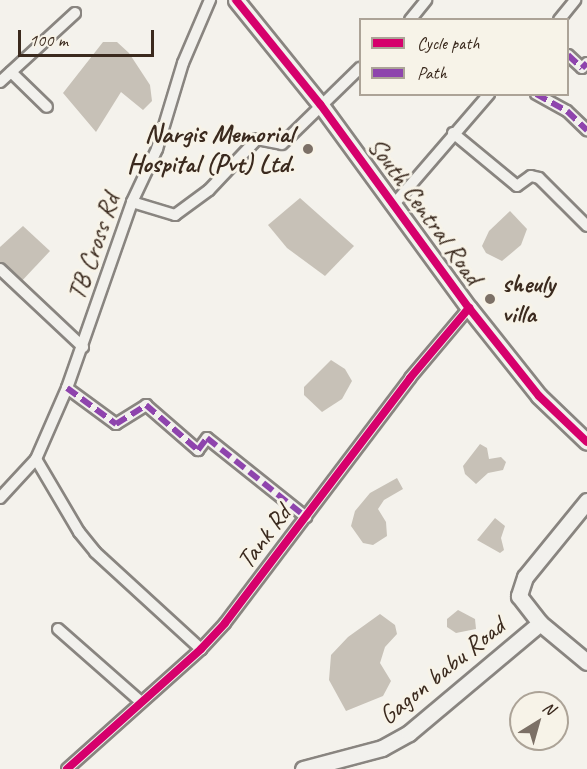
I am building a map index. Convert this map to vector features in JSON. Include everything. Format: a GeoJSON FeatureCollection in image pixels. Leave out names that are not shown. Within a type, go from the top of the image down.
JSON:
{"type":"FeatureCollection","features":[{"type":"Feature","properties":{"kind":"street","name":"TB Cross Rd"},"geometry":{"type":"LineString","coordinates":[[0,498],[36,459],[67,388],[132,202],[157,149],[168,106],[210,0]]}},
{"type":"Feature","properties":{"kind":"street","name":"South Central Road"},"geometry":{"type":"LineString","coordinates":[[236,0],[320,104],[470,308],[539,396],[587,442]]}},
{"type":"Feature","properties":{"kind":"street"},"geometry":{"type":"LineString","coordinates":[[412,18],[426,0]]}},
{"type":"Feature","properties":{"kind":"street"},"geometry":{"type":"LineString","coordinates":[[561,18],[575,0]]}},
{"type":"Feature","properties":{"kind":"street"},"geometry":{"type":"LineString","coordinates":[[0,82],[75,13]]}},
{"type":"Feature","properties":{"kind":"street"},"geometry":{"type":"LineString","coordinates":[[569,57],[582,68],[587,63]]}},
{"type":"Feature","properties":{"kind":"street"},"geometry":{"type":"LineString","coordinates":[[132,202],[175,215],[209,190],[257,139],[282,144],[320,104],[359,69]]}},
{"type":"Feature","properties":{"kind":"street"},"geometry":{"type":"LineString","coordinates":[[11,72],[47,107]]}},
{"type":"Feature","properties":{"kind":"street"},"geometry":{"type":"LineString","coordinates":[[395,203],[487,96]]}},
{"type":"Feature","properties":{"kind":"street"},"geometry":{"type":"LineString","coordinates":[[540,96],[567,111],[587,130]]}},
{"type":"Feature","properties":{"kind":"street"},"geometry":{"type":"LineString","coordinates":[[453,133],[517,186],[531,176],[539,178],[587,226]]}},
{"type":"Feature","properties":{"kind":"street"},"geometry":{"type":"LineString","coordinates":[[0,269],[83,347]]}},
{"type":"Feature","properties":{"kind":"street","name":"Tank Rd"},"geometry":{"type":"LineString","coordinates":[[67,769],[140,701],[201,649],[306,517],[410,378],[470,308]]}},
{"type":"Feature","properties":{"kind":"street"},"geometry":{"type":"LineString","coordinates":[[67,388],[116,424],[146,405],[198,450],[207,438],[306,517]]}},
{"type":"Feature","properties":{"kind":"street"},"geometry":{"type":"LineString","coordinates":[[36,459],[95,552],[201,649]]}},
{"type":"Feature","properties":{"kind":"street"},"geometry":{"type":"LineString","coordinates":[[587,501],[519,588],[522,602],[540,623],[587,662]]}},
{"type":"Feature","properties":{"kind":"street","name":"Gagon babu Road"},"geometry":{"type":"LineString","coordinates":[[303,769],[382,748],[409,733],[540,623]]}},
{"type":"Feature","properties":{"kind":"street"},"geometry":{"type":"LineString","coordinates":[[58,628],[140,701]]}},
{"type":"Feature","properties":{"kind":"shaded area"},"geometry":{"type":"Polygon","coordinates":[[[103,42],[117,42],[129,53],[150,85],[152,101],[143,110],[121,92],[96,132],[63,93],[103,42]]]}},
{"type":"Feature","properties":{"kind":"shaded area"},"geometry":{"type":"Polygon","coordinates":[[[300,198],[354,246],[325,276],[287,248],[268,225],[300,198]]]}},
{"type":"Feature","properties":{"kind":"shaded area"},"geometry":{"type":"Polygon","coordinates":[[[510,211],[527,229],[521,245],[502,261],[486,253],[482,246],[489,231],[510,211]]]}},
{"type":"Feature","properties":{"kind":"shaded area"},"geometry":{"type":"Polygon","coordinates":[[[23,226],[50,251],[19,284],[0,264],[0,247],[23,226]]]}},
{"type":"Feature","properties":{"kind":"shaded area"},"geometry":{"type":"Polygon","coordinates":[[[331,360],[345,369],[352,381],[342,399],[322,412],[304,395],[304,387],[331,360]]]}},
{"type":"Feature","properties":{"kind":"shaded area"},"geometry":{"type":"Polygon","coordinates":[[[480,444],[487,448],[489,459],[501,457],[506,462],[503,470],[488,473],[476,484],[465,474],[463,466],[480,444]]]}},
{"type":"Feature","properties":{"kind":"shaded area"},"geometry":{"type":"Polygon","coordinates":[[[397,478],[403,489],[384,500],[378,509],[386,522],[387,536],[373,545],[363,543],[351,526],[355,511],[370,493],[397,478]]]}},
{"type":"Feature","properties":{"kind":"shaded area"},"geometry":{"type":"Polygon","coordinates":[[[495,518],[505,526],[501,538],[504,550],[500,553],[477,540],[495,518]]]}},
{"type":"Feature","properties":{"kind":"shaded area"},"geometry":{"type":"Polygon","coordinates":[[[458,610],[475,619],[476,629],[456,633],[447,627],[447,619],[458,610]]]}},
{"type":"Feature","properties":{"kind":"shaded area"},"geometry":{"type":"Polygon","coordinates":[[[380,614],[395,625],[397,634],[385,647],[380,663],[391,681],[383,696],[346,711],[329,680],[331,655],[348,637],[380,614]]]}},
{"type":"Feature","properties":{"kind":"marked path"},"geometry":{"type":"LineString","coordinates":[[569,56],[582,68],[587,63]]}},
{"type":"Feature","properties":{"kind":"marked path"},"geometry":{"type":"LineString","coordinates":[[540,96],[567,111],[587,130]]}},
{"type":"Feature","properties":{"kind":"marked path"},"geometry":{"type":"LineString","coordinates":[[67,388],[116,424],[146,405],[198,450],[207,438],[306,517]]}},
{"type":"Feature","properties":{"kind":"cycle path"},"geometry":{"type":"LineString","coordinates":[[236,0],[320,104],[469,308],[539,396],[587,442]]}},
{"type":"Feature","properties":{"kind":"cycle path"},"geometry":{"type":"LineString","coordinates":[[67,769],[201,649],[225,623],[410,378],[469,308]]}},
{"type":"Feature","properties":{"kind":"place","name":"Nargis Memorial Hospital (Pvt) Ltd."},"geometry":{"type":"Point","coordinates":[308,149]}},
{"type":"Feature","properties":{"kind":"place","name":"sheuly villa"},"geometry":{"type":"Point","coordinates":[490,299]}}]}
